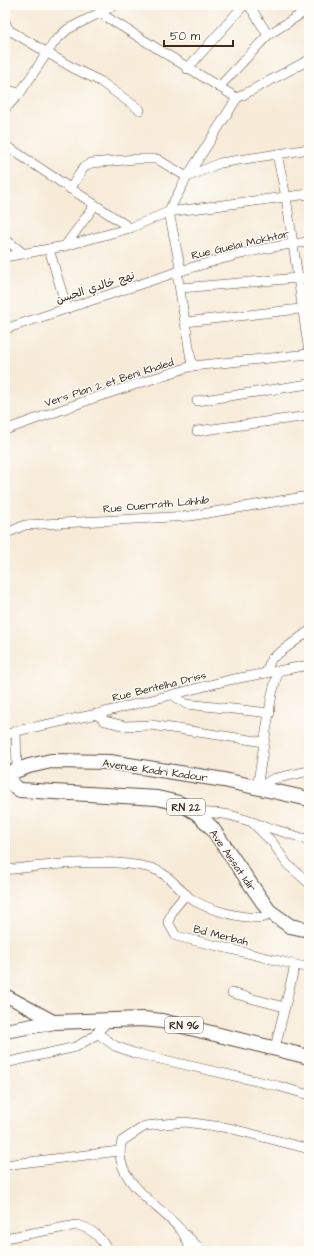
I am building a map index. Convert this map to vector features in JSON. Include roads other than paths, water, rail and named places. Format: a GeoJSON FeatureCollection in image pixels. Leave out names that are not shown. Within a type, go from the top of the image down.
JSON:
{"type":"FeatureCollection","features":[{"type":"Feature","properties":{"kind":"main road","name":"Avenue Kadri Kadour"},"geometry":{"type":"LineString","coordinates":[[11,775],[51,761],[110,762],[224,780],[309,799]]}},
{"type":"Feature","properties":{"kind":"main road","name":"Ave Aissat Idir"},"geometry":{"type":"LineString","coordinates":[[11,775],[20,790],[157,798],[179,803],[197,813],[212,828],[269,911],[290,926],[309,930]]}},
{"type":"Feature","properties":{"kind":"main road"},"geometry":{"type":"LineString","coordinates":[[5,995],[11,1001],[55,1022]]}},
{"type":"Feature","properties":{"kind":"main road","name":"RN 96"},"geometry":{"type":"LineString","coordinates":[[5,1031],[55,1022],[143,1020],[179,1024],[309,1057]]}},
{"type":"Feature","properties":{"kind":"street"},"geometry":{"type":"LineString","coordinates":[[5,110],[20,93],[55,41],[68,29],[115,5]]}},
{"type":"Feature","properties":{"kind":"street"},"geometry":{"type":"LineString","coordinates":[[187,69],[244,5]]}},
{"type":"Feature","properties":{"kind":"street"},"geometry":{"type":"LineString","coordinates":[[249,5],[268,35]]}},
{"type":"Feature","properties":{"kind":"street"},"geometry":{"type":"LineString","coordinates":[[219,87],[268,35],[309,9]]}},
{"type":"Feature","properties":{"kind":"street"},"geometry":{"type":"LineString","coordinates":[[100,13],[187,69],[237,98]]}},
{"type":"Feature","properties":{"kind":"street"},"geometry":{"type":"LineString","coordinates":[[6,27],[47,53],[100,81],[140,110]]}},
{"type":"Feature","properties":{"kind":"street"},"geometry":{"type":"LineString","coordinates":[[192,366],[178,272],[181,271],[169,214],[187,177],[237,98],[309,60]]}},
{"type":"Feature","properties":{"kind":"street"},"geometry":{"type":"LineString","coordinates":[[5,90],[20,93]]}},
{"type":"Feature","properties":{"kind":"street"},"geometry":{"type":"LineString","coordinates":[[5,145],[130,228]]}},
{"type":"Feature","properties":{"kind":"street"},"geometry":{"type":"LineString","coordinates":[[187,177],[220,163],[309,149]]}},
{"type":"Feature","properties":{"kind":"street"},"geometry":{"type":"LineString","coordinates":[[277,154],[286,197],[297,278],[305,309],[309,353]]}},
{"type":"Feature","properties":{"kind":"street"},"geometry":{"type":"LineString","coordinates":[[70,189],[84,168],[90,163],[136,158],[157,159],[187,177]]}},
{"type":"Feature","properties":{"kind":"street"},"geometry":{"type":"LineString","coordinates":[[5,257],[65,246],[130,228],[169,214],[309,194]]}},
{"type":"Feature","properties":{"kind":"street"},"geometry":{"type":"LineString","coordinates":[[65,246],[95,205]]}},
{"type":"Feature","properties":{"kind":"street"},"geometry":{"type":"LineString","coordinates":[[5,239],[24,254]]}},
{"type":"Feature","properties":{"kind":"street","name":"Rue Guelai Mokhtar"},"geometry":{"type":"LineString","coordinates":[[178,272],[215,261],[292,244],[309,242]]}},
{"type":"Feature","properties":{"kind":"street"},"geometry":{"type":"LineString","coordinates":[[49,249],[67,308]]}},
{"type":"Feature","properties":{"kind":"street","name":"نهج خالدي الحسن"},"geometry":{"type":"LineString","coordinates":[[5,329],[178,272]]}},
{"type":"Feature","properties":{"kind":"street"},"geometry":{"type":"LineString","coordinates":[[181,288],[309,276]]}},
{"type":"Feature","properties":{"kind":"street"},"geometry":{"type":"LineString","coordinates":[[185,322],[305,309]]}},
{"type":"Feature","properties":{"kind":"street","name":"Vers Plan 2 et Beni Khaled"},"geometry":{"type":"LineString","coordinates":[[5,430],[94,398],[192,366],[309,353]]}},
{"type":"Feature","properties":{"kind":"street"},"geometry":{"type":"LineString","coordinates":[[197,402],[309,384]]}},
{"type":"Feature","properties":{"kind":"street"},"geometry":{"type":"LineString","coordinates":[[197,431],[309,416]]}},
{"type":"Feature","properties":{"kind":"street","name":"Rue Ouerrath Lahhib"},"geometry":{"type":"LineString","coordinates":[[5,534],[25,526],[190,516],[309,496]]}},
{"type":"Feature","properties":{"kind":"street"},"geometry":{"type":"LineString","coordinates":[[266,673],[271,659],[309,631]]}},
{"type":"Feature","properties":{"kind":"street","name":"Rue Bentelha Driss"},"geometry":{"type":"LineString","coordinates":[[5,736],[16,731],[97,714],[266,673],[278,672],[309,665]]}},
{"type":"Feature","properties":{"kind":"street"},"geometry":{"type":"LineString","coordinates":[[257,788],[264,742],[278,672]]}},
{"type":"Feature","properties":{"kind":"street"},"geometry":{"type":"LineString","coordinates":[[174,695],[186,704],[270,713]]}},
{"type":"Feature","properties":{"kind":"street"},"geometry":{"type":"LineString","coordinates":[[97,714],[105,721],[125,726],[151,725],[264,742]]}},
{"type":"Feature","properties":{"kind":"street"},"geometry":{"type":"LineString","coordinates":[[11,775],[16,731]]}},
{"type":"Feature","properties":{"kind":"street"},"geometry":{"type":"LineString","coordinates":[[257,788],[273,779],[309,771]]}},
{"type":"Feature","properties":{"kind":"street"},"geometry":{"type":"LineString","coordinates":[[197,813],[216,812],[237,816],[309,840]]}},
{"type":"Feature","properties":{"kind":"street"},"geometry":{"type":"LineString","coordinates":[[250,820],[272,843],[287,864],[309,883]]}},
{"type":"Feature","properties":{"kind":"street"},"geometry":{"type":"LineString","coordinates":[[5,870],[70,863],[127,864],[152,868],[168,878],[186,894],[209,907],[234,915],[254,919],[265,916],[269,911]]}},
{"type":"Feature","properties":{"kind":"street","name":"Bd Merbah"},"geometry":{"type":"LineString","coordinates":[[186,894],[173,910],[168,922],[176,936],[276,962],[309,968]]}},
{"type":"Feature","properties":{"kind":"street"},"geometry":{"type":"LineString","coordinates":[[275,1048],[295,965]]}},
{"type":"Feature","properties":{"kind":"street"},"geometry":{"type":"LineString","coordinates":[[232,993],[284,1007]]}},
{"type":"Feature","properties":{"kind":"street"},"geometry":{"type":"LineString","coordinates":[[5,1063],[76,1047],[97,1033],[108,1021]]}},
{"type":"Feature","properties":{"kind":"street"},"geometry":{"type":"LineString","coordinates":[[97,1033],[115,1046],[134,1053],[278,1086],[309,1095]]}},
{"type":"Feature","properties":{"kind":"street"},"geometry":{"type":"LineString","coordinates":[[202,1251],[134,1186],[120,1163],[119,1151],[122,1141],[145,1126],[185,1122],[229,1128],[309,1149]]}},
{"type":"Feature","properties":{"kind":"street"},"geometry":{"type":"LineString","coordinates":[[5,1165],[119,1151]]}},
{"type":"Feature","properties":{"kind":"street"},"geometry":{"type":"LineString","coordinates":[[5,1238],[77,1225],[87,1227],[96,1233],[109,1251]]}},
{"type":"Feature","properties":{"kind":"street"},"geometry":{"type":"LineString","coordinates":[[181,1230],[191,1251]]}}]}
